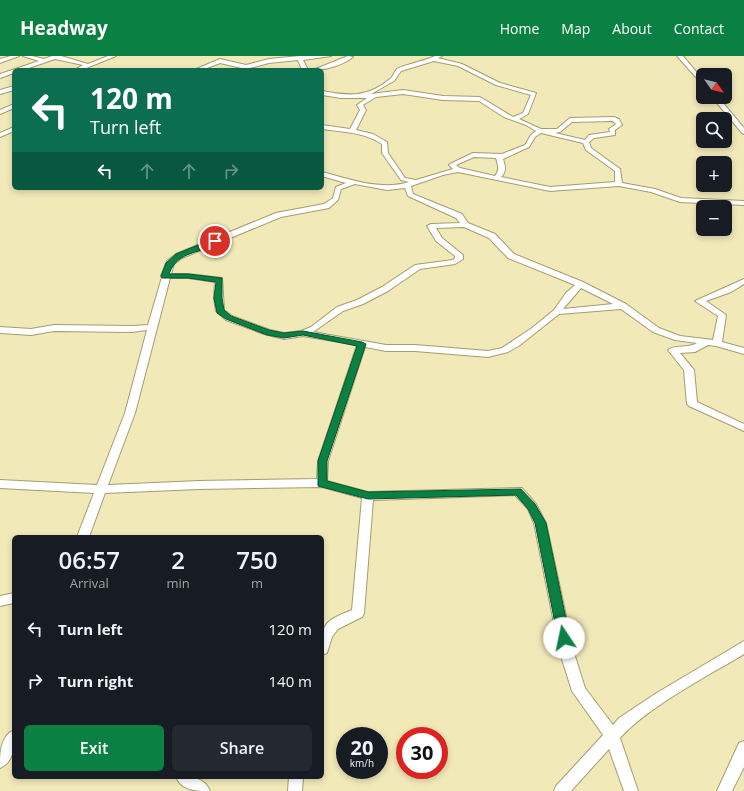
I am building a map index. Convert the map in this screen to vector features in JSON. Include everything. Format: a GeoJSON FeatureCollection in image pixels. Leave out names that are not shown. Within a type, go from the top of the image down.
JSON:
{"type":"FeatureCollection","features":[{"type":"Feature","properties":{"kind":"street"},"geometry":{"type":"LineString","coordinates":[[4,56],[13,57]]}},
{"type":"Feature","properties":{"kind":"street"},"geometry":{"type":"LineString","coordinates":[[26,56],[44,61]]}},
{"type":"Feature","properties":{"kind":"street"},"geometry":{"type":"LineString","coordinates":[[83,68],[113,56]]}},
{"type":"Feature","properties":{"kind":"street"},"geometry":{"type":"LineString","coordinates":[[201,68],[220,61],[246,68],[269,61],[328,56]]}},
{"type":"Feature","properties":{"kind":"street"},"geometry":{"type":"LineString","coordinates":[[339,56],[351,56]]}},
{"type":"Feature","properties":{"kind":"street"},"geometry":{"type":"LineString","coordinates":[[322,68],[343,61],[351,56]]}},
{"type":"Feature","properties":{"kind":"street"},"geometry":{"type":"LineString","coordinates":[[680,56],[696,75]]}},
{"type":"Feature","properties":{"kind":"street"},"geometry":{"type":"LineString","coordinates":[[0,61],[13,57]]}},
{"type":"Feature","properties":{"kind":"street"},"geometry":{"type":"LineString","coordinates":[[24,68],[56,57],[88,65]]}},
{"type":"Feature","properties":{"kind":"street"},"geometry":{"type":"LineString","coordinates":[[301,58],[304,68]]}},
{"type":"Feature","properties":{"kind":"street"},"geometry":{"type":"LineString","coordinates":[[366,95],[392,80],[399,70],[437,58],[460,65],[498,84],[534,94],[525,114],[513,119]]}},
{"type":"Feature","properties":{"kind":"street"},"geometry":{"type":"LineString","coordinates":[[1,75],[12,72]]}},
{"type":"Feature","properties":{"kind":"street"},"geometry":{"type":"LineString","coordinates":[[1,75],[12,78]]}},
{"type":"Feature","properties":{"kind":"street"},"geometry":{"type":"LineString","coordinates":[[0,92],[12,89]]}},
{"type":"Feature","properties":{"kind":"street"},"geometry":{"type":"LineString","coordinates":[[324,93],[341,96],[374,96],[404,92],[443,98],[480,99],[513,119],[528,124],[540,131],[586,142]]}},
{"type":"Feature","properties":{"kind":"street"},"geometry":{"type":"LineString","coordinates":[[352,131],[363,110],[360,105],[374,96]]}},
{"type":"Feature","properties":{"kind":"street"},"geometry":{"type":"LineString","coordinates":[[721,104],[744,132]]}},
{"type":"Feature","properties":{"kind":"street"},"geometry":{"type":"LineString","coordinates":[[0,112],[12,107]]}},
{"type":"Feature","properties":{"kind":"street"},"geometry":{"type":"LineString","coordinates":[[458,170],[452,165],[473,155],[501,156],[527,146],[533,136],[540,131],[558,131],[570,120],[614,119],[619,122],[618,126],[611,130],[613,131],[613,134],[591,136],[591,138],[586,142]]}},
{"type":"Feature","properties":{"kind":"street"},"geometry":{"type":"LineString","coordinates":[[324,127],[352,131],[385,143],[385,153],[403,179],[416,182]]}},
{"type":"Feature","properties":{"kind":"street"},"geometry":{"type":"LineString","coordinates":[[0,130],[12,131]]}},
{"type":"Feature","properties":{"kind":"street"},"geometry":{"type":"LineString","coordinates":[[0,135],[12,131]]}},
{"type":"Feature","properties":{"kind":"street"},"geometry":{"type":"LineString","coordinates":[[586,142],[588,149],[618,170],[619,184]]}},
{"type":"Feature","properties":{"kind":"street"},"geometry":{"type":"LineString","coordinates":[[497,177],[501,173],[502,166],[499,161],[501,156]]}},
{"type":"Feature","properties":{"kind":"street"},"geometry":{"type":"LineString","coordinates":[[387,188],[407,185],[442,173],[458,170],[550,189],[619,184],[653,190],[680,200],[744,203]]}},
{"type":"Feature","properties":{"kind":"street"},"geometry":{"type":"LineString","coordinates":[[324,174],[387,188],[410,195],[459,216],[465,225]]}},
{"type":"Feature","properties":{"kind":"street"},"geometry":{"type":"LineString","coordinates":[[84,535],[130,413],[152,327],[157,316],[165,276],[170,263],[191,250],[279,215],[326,206],[336,199],[338,188],[354,182]]}},
{"type":"Feature","properties":{"kind":"street"},"geometry":{"type":"LineString","coordinates":[[407,185],[410,195]]}},
{"type":"Feature","properties":{"kind":"street"},"geometry":{"type":"LineString","coordinates":[[165,276],[188,276],[219,280],[218,298],[220,311],[229,318],[267,332],[284,336],[303,333],[314,328],[340,309],[360,302],[385,289],[418,267],[455,262],[459,259],[459,255],[439,239],[431,226],[465,225],[492,236],[511,256],[580,284],[623,306],[656,330],[678,338],[717,343],[744,351]]}},
{"type":"Feature","properties":{"kind":"street"},"geometry":{"type":"LineString","coordinates":[[717,343],[722,315],[699,301],[728,290],[744,281]]}},
{"type":"Feature","properties":{"kind":"street"},"geometry":{"type":"LineString","coordinates":[[303,333],[386,348],[415,348],[488,354],[505,350],[517,343],[557,312],[569,294],[580,284]]}},
{"type":"Feature","properties":{"kind":"street"},"geometry":{"type":"LineString","coordinates":[[557,312],[623,306]]}},
{"type":"Feature","properties":{"kind":"street"},"geometry":{"type":"LineString","coordinates":[[0,330],[30,332],[54,328],[132,329],[152,327]]}},
{"type":"Feature","properties":{"kind":"street"},"geometry":{"type":"LineString","coordinates":[[706,342],[692,350],[673,350],[689,370],[691,379],[692,404],[744,428]]}},
{"type":"Feature","properties":{"kind":"street"},"geometry":{"type":"LineString","coordinates":[[322,483],[322,461],[362,344]]}},
{"type":"Feature","properties":{"kind":"street"},"geometry":{"type":"LineString","coordinates":[[0,484],[102,489],[199,484],[322,483],[368,496],[499,493],[518,491],[532,507],[540,523],[567,652],[579,691],[612,736],[631,791]]}},
{"type":"Feature","properties":{"kind":"street"},"geometry":{"type":"LineString","coordinates":[[324,640],[325,636],[335,622],[358,613],[368,496]]}},
{"type":"Feature","properties":{"kind":"street"},"geometry":{"type":"LineString","coordinates":[[0,600],[12,598]]}},
{"type":"Feature","properties":{"kind":"street"},"geometry":{"type":"LineString","coordinates":[[561,791],[624,722],[660,698],[744,647]]}},
{"type":"Feature","properties":{"kind":"street"},"geometry":{"type":"LineString","coordinates":[[0,761],[12,740]]}},
{"type":"Feature","properties":{"kind":"street"},"geometry":{"type":"LineString","coordinates":[[724,791],[740,760],[744,748]]}},
{"type":"Feature","properties":{"kind":"street"},"geometry":{"type":"LineString","coordinates":[[186,779],[203,791]]}},
{"type":"Feature","properties":{"kind":"street"},"geometry":{"type":"LineString","coordinates":[[295,791],[296,779]]}},
{"type":"Feature","properties":{"kind":"route"},"geometry":{"type":"LineString","coordinates":[[215,241],[179,256],[170,263],[165,276],[188,276],[219,280],[218,298],[220,311],[229,318],[267,332],[284,336],[303,333],[362,344],[322,461],[322,483],[368,496],[499,493],[518,491],[532,507],[540,523],[564,638]]}}]}
